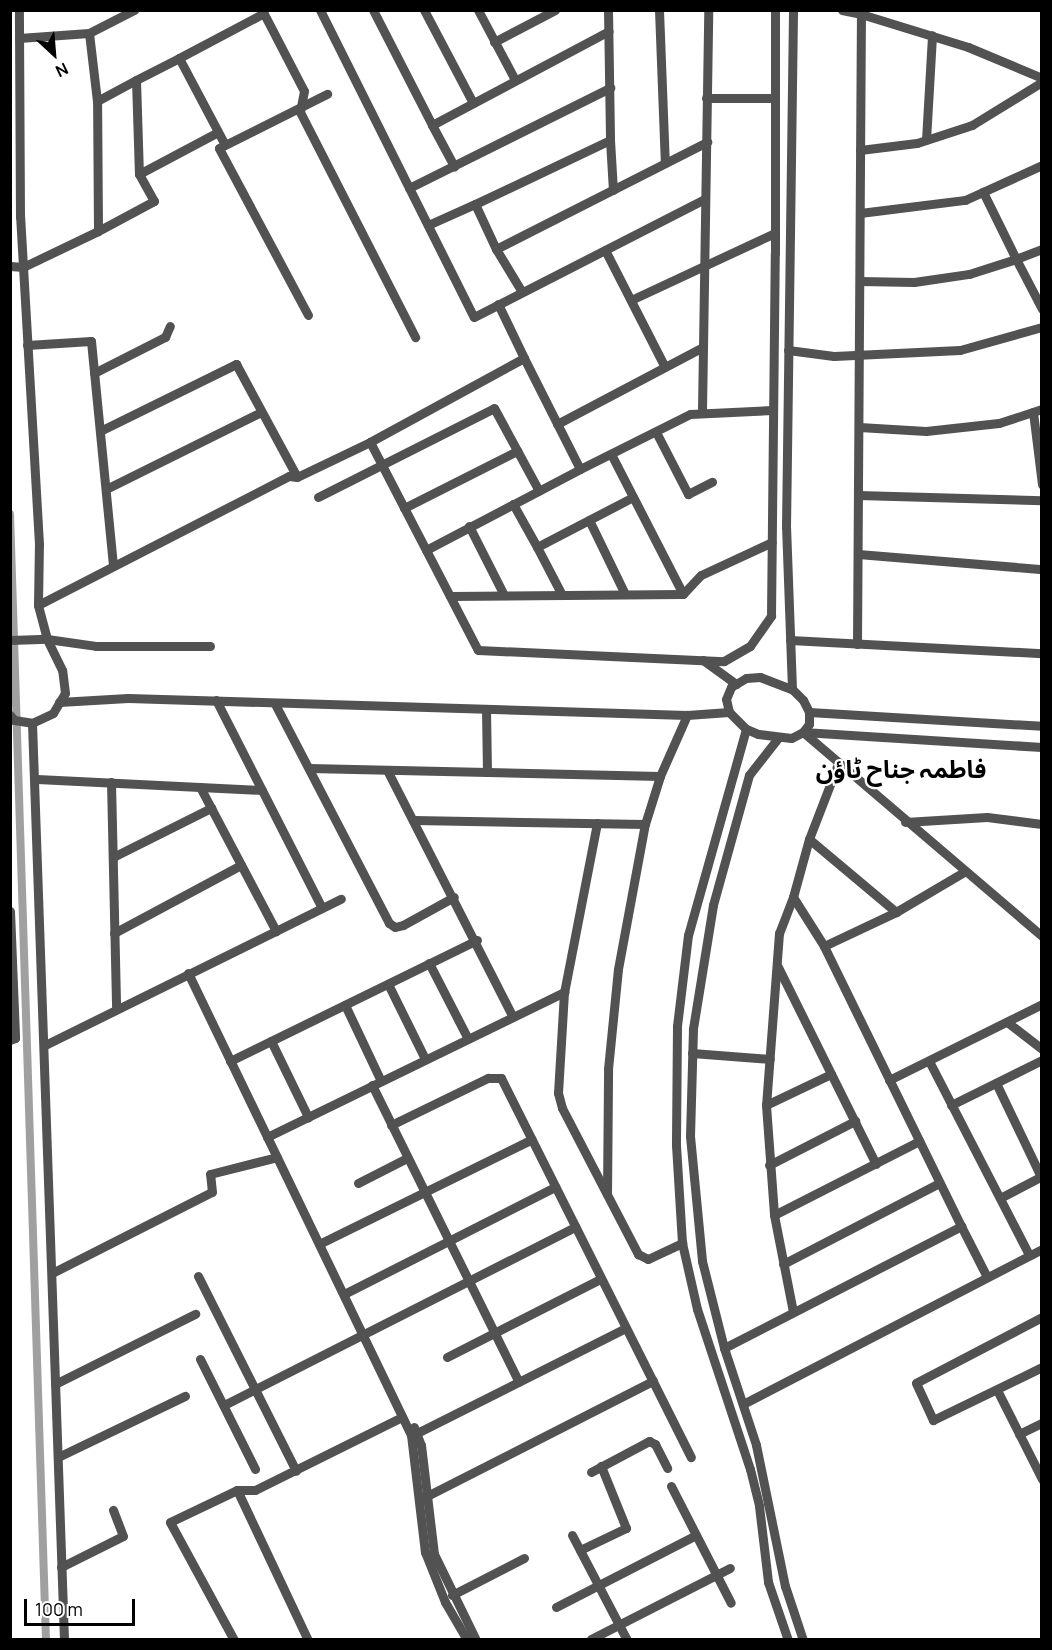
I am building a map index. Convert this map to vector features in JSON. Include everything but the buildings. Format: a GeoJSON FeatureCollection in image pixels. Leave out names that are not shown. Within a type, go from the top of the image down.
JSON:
{"type":"FeatureCollection","features":[{"type":"Feature","properties":{"kind":"street"},"geometry":{"type":"LineString","coordinates":[[10,715],[14,720],[32,723],[53,713],[65,693],[62,670],[47,639],[38,605],[39,544],[23,267],[15,218],[19,10]]}},
{"type":"Feature","properties":{"kind":"street"},"geometry":{"type":"LineString","coordinates":[[19,38],[88,33],[134,10]]}},
{"type":"Feature","properties":{"kind":"street"},"geometry":{"type":"LineString","coordinates":[[320,10],[474,317],[705,199]]}},
{"type":"Feature","properties":{"kind":"street"},"geometry":{"type":"LineString","coordinates":[[372,10],[454,166]]}},
{"type":"Feature","properties":{"kind":"street"},"geometry":{"type":"LineString","coordinates":[[424,10],[473,103]]}},
{"type":"Feature","properties":{"kind":"street"},"geometry":{"type":"LineString","coordinates":[[478,10],[515,80]]}},
{"type":"Feature","properties":{"kind":"street"},"geometry":{"type":"LineString","coordinates":[[494,42],[555,10]]}},
{"type":"Feature","properties":{"kind":"street"},"geometry":{"type":"LineString","coordinates":[[608,10],[613,190]]}},
{"type":"Feature","properties":{"kind":"street"},"geometry":{"type":"LineString","coordinates":[[659,10],[665,163]]}},
{"type":"Feature","properties":{"kind":"street"},"geometry":{"type":"LineString","coordinates":[[702,411],[708,10]]}},
{"type":"Feature","properties":{"kind":"street"},"geometry":{"type":"LineString","coordinates":[[370,442],[478,650],[701,658],[724,661],[750,646],[771,616],[775,10]]}},
{"type":"Feature","properties":{"kind":"street"},"geometry":{"type":"LineString","coordinates":[[792,10],[788,350],[792,689]]}},
{"type":"Feature","properties":{"kind":"street"},"geometry":{"type":"LineString","coordinates":[[842,10],[932,35],[1041,80]]}},
{"type":"Feature","properties":{"kind":"street"},"geometry":{"type":"LineString","coordinates":[[97,101],[263,12],[304,91],[300,112],[415,337]]}},
{"type":"Feature","properties":{"kind":"street"},"geometry":{"type":"LineString","coordinates":[[857,644],[861,14]]}},
{"type":"Feature","properties":{"kind":"street"},"geometry":{"type":"LineString","coordinates":[[432,125],[609,31]]}},
{"type":"Feature","properties":{"kind":"street"},"geometry":{"type":"LineString","coordinates":[[88,33],[97,101],[98,231]]}},
{"type":"Feature","properties":{"kind":"street"},"geometry":{"type":"LineString","coordinates":[[926,140],[932,35]]}},
{"type":"Feature","properties":{"kind":"street"},"geometry":{"type":"LineString","coordinates":[[179,58],[225,145]]}},
{"type":"Feature","properties":{"kind":"street"},"geometry":{"type":"LineString","coordinates":[[10,266],[23,267],[154,201],[139,174],[136,80]]}},
{"type":"Feature","properties":{"kind":"street"},"geometry":{"type":"LineString","coordinates":[[860,150],[926,140],[972,125],[1041,80]]}},
{"type":"Feature","properties":{"kind":"street"},"geometry":{"type":"LineString","coordinates":[[409,188],[610,88]]}},
{"type":"Feature","properties":{"kind":"street"},"geometry":{"type":"LineString","coordinates":[[309,315],[219,148],[327,94]]}},
{"type":"Feature","properties":{"kind":"street"},"geometry":{"type":"LineString","coordinates":[[706,98],[775,98]]}},
{"type":"Feature","properties":{"kind":"street"},"geometry":{"type":"LineString","coordinates":[[139,174],[219,132]]}},
{"type":"Feature","properties":{"kind":"street"},"geometry":{"type":"LineString","coordinates":[[428,225],[610,140]]}},
{"type":"Feature","properties":{"kind":"street"},"geometry":{"type":"LineString","coordinates":[[496,249],[707,142]]}},
{"type":"Feature","properties":{"kind":"street"},"geometry":{"type":"LineString","coordinates":[[860,213],[965,200],[1041,165]]}},
{"type":"Feature","properties":{"kind":"street"},"geometry":{"type":"LineString","coordinates":[[983,192],[1041,309]]}},
{"type":"Feature","properties":{"kind":"street"},"geometry":{"type":"LineString","coordinates":[[476,204],[496,249],[522,292]]}},
{"type":"Feature","properties":{"kind":"street"},"geometry":{"type":"LineString","coordinates":[[631,300],[775,233]]}},
{"type":"Feature","properties":{"kind":"street"},"geometry":{"type":"LineString","coordinates":[[860,280],[914,282],[969,274],[1041,249]]}},
{"type":"Feature","properties":{"kind":"street"},"geometry":{"type":"LineString","coordinates":[[605,250],[665,367]]}},
{"type":"Feature","properties":{"kind":"street"},"geometry":{"type":"LineString","coordinates":[[498,304],[580,469]]}},
{"type":"Feature","properties":{"kind":"street"},"geometry":{"type":"LineString","coordinates":[[94,373],[165,337],[170,326]]}},
{"type":"Feature","properties":{"kind":"street"},"geometry":{"type":"LineString","coordinates":[[788,350],[860,356],[960,351],[1041,327]]}},
{"type":"Feature","properties":{"kind":"street"},"geometry":{"type":"LineString","coordinates":[[27,345],[90,341],[113,565]]}},
{"type":"Feature","properties":{"kind":"street"},"geometry":{"type":"LineString","coordinates":[[557,424],[703,347]]}},
{"type":"Feature","properties":{"kind":"street"},"geometry":{"type":"LineString","coordinates":[[38,605],[289,476],[297,477],[370,442],[524,358]]}},
{"type":"Feature","properties":{"kind":"street"},"geometry":{"type":"LineString","coordinates":[[100,431],[236,364],[259,413],[297,477]]}},
{"type":"Feature","properties":{"kind":"street"},"geometry":{"type":"LineString","coordinates":[[318,497],[494,408],[539,491]]}},
{"type":"Feature","properties":{"kind":"street"},"geometry":{"type":"LineString","coordinates":[[426,550],[580,469],[702,411],[773,410]]}},
{"type":"Feature","properties":{"kind":"street"},"geometry":{"type":"LineString","coordinates":[[859,426],[926,431],[999,423],[1037,410],[1041,484]]}},
{"type":"Feature","properties":{"kind":"street"},"geometry":{"type":"LineString","coordinates":[[106,489],[259,413]]}},
{"type":"Feature","properties":{"kind":"street"},"geometry":{"type":"LineString","coordinates":[[656,432],[688,494],[712,482]]}},
{"type":"Feature","properties":{"kind":"street"},"geometry":{"type":"LineString","coordinates":[[404,508],[517,451]]}},
{"type":"Feature","properties":{"kind":"street"},"geometry":{"type":"LineString","coordinates":[[611,454],[683,594]]}},
{"type":"Feature","properties":{"kind":"street"},"geometry":{"type":"LineString","coordinates":[[858,495],[1041,500]]}},
{"type":"Feature","properties":{"kind":"street"},"geometry":{"type":"LineString","coordinates":[[537,547],[633,497]]}},
{"type":"Feature","properties":{"kind":"street"},"geometry":{"type":"LineString","coordinates":[[513,504],[562,595]]}},
{"type":"Feature","properties":{"kind":"street"},"geometry":{"type":"LineString","coordinates":[[589,520],[625,594]]}},
{"type":"Feature","properties":{"kind":"street"},"geometry":{"type":"LineString","coordinates":[[469,526],[504,595]]}},
{"type":"Feature","properties":{"kind":"street"},"geometry":{"type":"LineString","coordinates":[[450,596],[683,594],[701,575],[772,542]]}},
{"type":"Feature","properties":{"kind":"street"},"geometry":{"type":"LineString","coordinates":[[858,554],[1041,569]]}},
{"type":"Feature","properties":{"kind":"street"},"geometry":{"type":"LineString","coordinates":[[10,640],[47,639],[96,646],[210,646]]}},
{"type":"Feature","properties":{"kind":"street"},"geometry":{"type":"LineString","coordinates":[[790,640],[1041,653]]}},
{"type":"Feature","properties":{"kind":"street"},"geometry":{"type":"LineString","coordinates":[[701,658],[736,684]]}},
{"type":"Feature","properties":{"kind":"street"},"geometry":{"type":"LineString","coordinates":[[803,732],[809,724],[809,712],[792,689],[760,677],[736,684],[726,699],[729,712],[746,729],[778,738],[803,732],[1041,747]]}},
{"type":"Feature","properties":{"kind":"street"},"geometry":{"type":"LineString","coordinates":[[59,702],[128,698],[687,715],[729,712]]}},
{"type":"Feature","properties":{"kind":"street"},"geometry":{"type":"LineString","coordinates":[[216,700],[322,908]]}},
{"type":"Feature","properties":{"kind":"street"},"geometry":{"type":"LineString","coordinates":[[274,704],[389,923],[395,927],[404,925],[454,897]]}},
{"type":"Feature","properties":{"kind":"street"},"geometry":{"type":"LineString","coordinates":[[486,709],[487,772]]}},
{"type":"Feature","properties":{"kind":"street"},"geometry":{"type":"LineString","coordinates":[[809,712],[1041,726]]}},
{"type":"Feature","properties":{"kind":"street"},"geometry":{"type":"LineString","coordinates":[[607,1196],[608,1069],[618,969],[645,824],[660,776],[687,715]]}},
{"type":"Feature","properties":{"kind":"street"},"geometry":{"type":"LineString","coordinates":[[32,723],[37,779],[64,1640]]}},
{"type":"Feature","properties":{"kind":"street"},"geometry":{"type":"LineString","coordinates":[[746,729],[688,935],[677,1026],[676,1145],[682,1243],[697,1309],[750,1469],[759,1506],[768,1582],[788,1640]]}},
{"type":"Feature","properties":{"kind":"street"},"geometry":{"type":"LineString","coordinates":[[803,732],[905,822],[1041,936]]}},
{"type":"Feature","properties":{"kind":"street"},"geometry":{"type":"LineString","coordinates":[[778,738],[749,775],[713,905],[692,1053],[690,1136],[702,1261],[724,1348],[756,1445],[785,1586],[803,1640]]}},
{"type":"Feature","properties":{"kind":"street"},"geometry":{"type":"LineString","coordinates":[[794,1312],[774,1215],[766,1105],[779,933],[793,897],[808,839],[838,764]]}},
{"type":"Feature","properties":{"kind":"street"},"geometry":{"type":"LineString","coordinates":[[309,768],[660,776]]}},
{"type":"Feature","properties":{"kind":"street"},"geometry":{"type":"LineString","coordinates":[[387,770],[477,940],[513,1017]]}},
{"type":"Feature","properties":{"kind":"street"},"geometry":{"type":"LineString","coordinates":[[37,779],[262,790]]}},
{"type":"Feature","properties":{"kind":"street"},"geometry":{"type":"LineString","coordinates":[[111,782],[116,1009]]}},
{"type":"Feature","properties":{"kind":"street"},"geometry":{"type":"LineString","coordinates":[[200,787],[276,931]]}},
{"type":"Feature","properties":{"kind":"street"},"geometry":{"type":"LineString","coordinates":[[113,857],[211,808]]}},
{"type":"Feature","properties":{"kind":"street"},"geometry":{"type":"LineString","coordinates":[[905,822],[987,817],[1041,824]]}},
{"type":"Feature","properties":{"kind":"street"},"geometry":{"type":"LineString","coordinates":[[414,820],[645,824]]}},
{"type":"Feature","properties":{"kind":"street"},"geometry":{"type":"LineString","coordinates":[[597,823],[564,992],[558,1093],[562,1108],[642,1259],[682,1243]]}},
{"type":"Feature","properties":{"kind":"street"},"geometry":{"type":"LineString","coordinates":[[808,839],[897,912]]}},
{"type":"Feature","properties":{"kind":"street"},"geometry":{"type":"LineString","coordinates":[[114,933],[241,865]]}},
{"type":"Feature","properties":{"kind":"street"},"geometry":{"type":"LineString","coordinates":[[824,946],[897,912],[964,872]]}},
{"type":"Feature","properties":{"kind":"street"},"geometry":{"type":"LineString","coordinates":[[793,897],[824,946],[987,1277]]}},
{"type":"Feature","properties":{"kind":"street"},"geometry":{"type":"LineString","coordinates":[[45,1045],[340,899]]}},
{"type":"Feature","properties":{"kind":"street"},"geometry":{"type":"LineString","coordinates":[[10,911],[15,1038],[10,1040]]}},
{"type":"Feature","properties":{"kind":"street"},"geometry":{"type":"LineString","coordinates":[[1030,927],[1041,922]]}},
{"type":"Feature","properties":{"kind":"street"},"geometry":{"type":"LineString","coordinates":[[230,1061],[477,940]]}},
{"type":"Feature","properties":{"kind":"street"},"geometry":{"type":"LineString","coordinates":[[429,963],[468,1039]]}},
{"type":"Feature","properties":{"kind":"street"},"geometry":{"type":"LineString","coordinates":[[777,965],[876,1164]]}},
{"type":"Feature","properties":{"kind":"street"},"geometry":{"type":"LineString","coordinates":[[188,973],[414,1435],[434,1554],[452,1595],[476,1640]]}},
{"type":"Feature","properties":{"kind":"street"},"geometry":{"type":"LineString","coordinates":[[388,984],[425,1059]]}},
{"type":"Feature","properties":{"kind":"street"},"geometry":{"type":"LineString","coordinates":[[267,1137],[564,992]]}},
{"type":"Feature","properties":{"kind":"street"},"geometry":{"type":"LineString","coordinates":[[889,1080],[1041,1004]]}},
{"type":"Feature","properties":{"kind":"street"},"geometry":{"type":"LineString","coordinates":[[345,1005],[381,1081]]}},
{"type":"Feature","properties":{"kind":"street"},"geometry":{"type":"LineString","coordinates":[[1007,1022],[1041,1049]]}},
{"type":"Feature","properties":{"kind":"street"},"geometry":{"type":"LineString","coordinates":[[271,1041],[308,1117]]}},
{"type":"Feature","properties":{"kind":"street"},"geometry":{"type":"LineString","coordinates":[[692,1053],[770,1059]]}},
{"type":"Feature","properties":{"kind":"street"},"geometry":{"type":"LineString","coordinates":[[951,1105],[1041,1060]]}},
{"type":"Feature","properties":{"kind":"street"},"geometry":{"type":"LineString","coordinates":[[929,1061],[1029,1256]]}},
{"type":"Feature","properties":{"kind":"street"},"geometry":{"type":"LineString","coordinates":[[766,1105],[831,1074]]}},
{"type":"Feature","properties":{"kind":"street"},"geometry":{"type":"LineString","coordinates":[[391,1125],[498,1075],[691,1457]]}},
{"type":"Feature","properties":{"kind":"street"},"geometry":{"type":"LineString","coordinates":[[996,1083],[1041,1177],[1000,1198]]}},
{"type":"Feature","properties":{"kind":"street"},"geometry":{"type":"LineString","coordinates":[[372,1085],[519,1382]]}},
{"type":"Feature","properties":{"kind":"street"},"geometry":{"type":"LineString","coordinates":[[769,1165],[855,1121]]}},
{"type":"Feature","properties":{"kind":"street"},"geometry":{"type":"LineString","coordinates":[[319,1244],[532,1139]]}},
{"type":"Feature","properties":{"kind":"street"},"geometry":{"type":"LineString","coordinates":[[774,1215],[919,1142]]}},
{"type":"Feature","properties":{"kind":"street"},"geometry":{"type":"LineString","coordinates":[[52,1273],[212,1192],[210,1174],[277,1157]]}},
{"type":"Feature","properties":{"kind":"street"},"geometry":{"type":"LineString","coordinates":[[358,1183],[407,1158]]}},
{"type":"Feature","properties":{"kind":"street"},"geometry":{"type":"LineString","coordinates":[[783,1264],[939,1183]]}},
{"type":"Feature","properties":{"kind":"street"},"geometry":{"type":"LineString","coordinates":[[344,1294],[555,1187]]}},
{"type":"Feature","properties":{"kind":"street"},"geometry":{"type":"LineString","coordinates":[[724,1348],[961,1226]]}},
{"type":"Feature","properties":{"kind":"street"},"geometry":{"type":"LineString","coordinates":[[224,1405],[365,1336],[575,1227]]}},
{"type":"Feature","properties":{"kind":"street"},"geometry":{"type":"LineString","coordinates":[[742,1404],[1041,1250]]}},
{"type":"Feature","properties":{"kind":"street"},"geometry":{"type":"LineString","coordinates":[[198,1276],[296,1471]]}},
{"type":"Feature","properties":{"kind":"street"},"geometry":{"type":"LineString","coordinates":[[447,1357],[600,1279]]}},
{"type":"Feature","properties":{"kind":"street"},"geometry":{"type":"LineString","coordinates":[[55,1384],[195,1314]]}},
{"type":"Feature","properties":{"kind":"street"},"geometry":{"type":"LineString","coordinates":[[1041,1317],[916,1383],[933,1420],[1041,1367]]}},
{"type":"Feature","properties":{"kind":"street"},"geometry":{"type":"LineString","coordinates":[[414,1435],[626,1328]]}},
{"type":"Feature","properties":{"kind":"street"},"geometry":{"type":"LineString","coordinates":[[365,1336],[402,1417],[414,1435],[425,1552],[445,1602],[467,1640]]}},
{"type":"Feature","properties":{"kind":"street"},"geometry":{"type":"LineString","coordinates":[[200,1359],[255,1469]]}},
{"type":"Feature","properties":{"kind":"street"},"geometry":{"type":"LineString","coordinates":[[425,1497],[653,1381]]}},
{"type":"Feature","properties":{"kind":"street"},"geometry":{"type":"LineString","coordinates":[[997,1390],[1041,1479]]}},
{"type":"Feature","properties":{"kind":"street"},"geometry":{"type":"LineString","coordinates":[[58,1457],[185,1396]]}},
{"type":"Feature","properties":{"kind":"street"},"geometry":{"type":"LineString","coordinates":[[234,1640],[170,1522],[237,1490],[255,1490],[402,1417]]}},
{"type":"Feature","properties":{"kind":"street"},"geometry":{"type":"LineString","coordinates":[[1019,1434],[1041,1423]]}},
{"type":"Feature","properties":{"kind":"street"},"geometry":{"type":"LineString","coordinates":[[591,1472],[652,1441],[667,1468]]}},
{"type":"Feature","properties":{"kind":"street"},"geometry":{"type":"LineString","coordinates":[[580,1550],[626,1528],[601,1466]]}},
{"type":"Feature","properties":{"kind":"street"},"geometry":{"type":"LineString","coordinates":[[671,1486],[731,1603]]}},
{"type":"Feature","properties":{"kind":"street"},"geometry":{"type":"LineString","coordinates":[[237,1490],[308,1640]]}},
{"type":"Feature","properties":{"kind":"street"},"geometry":{"type":"LineString","coordinates":[[61,1567],[123,1536],[113,1510]]}},
{"type":"Feature","properties":{"kind":"street"},"geometry":{"type":"LineString","coordinates":[[572,1535],[627,1640]]}},
{"type":"Feature","properties":{"kind":"street"},"geometry":{"type":"LineString","coordinates":[[556,1607],[696,1535]]}},
{"type":"Feature","properties":{"kind":"street"},"geometry":{"type":"LineString","coordinates":[[452,1595],[524,1558]]}},
{"type":"Feature","properties":{"kind":"street"},"geometry":{"type":"LineString","coordinates":[[591,1639],[730,1568]]}},
{"type":"Feature","properties":{"kind":"waterway"},"geometry":{"type":"LineString","coordinates":[[10,514],[46,1640]]}},
{"type":"Feature","properties":{"kind":"district","name":"فاطمہ جناح ٹاؤن"},"geometry":{"type":"Point","coordinates":[901,769]}}]}
